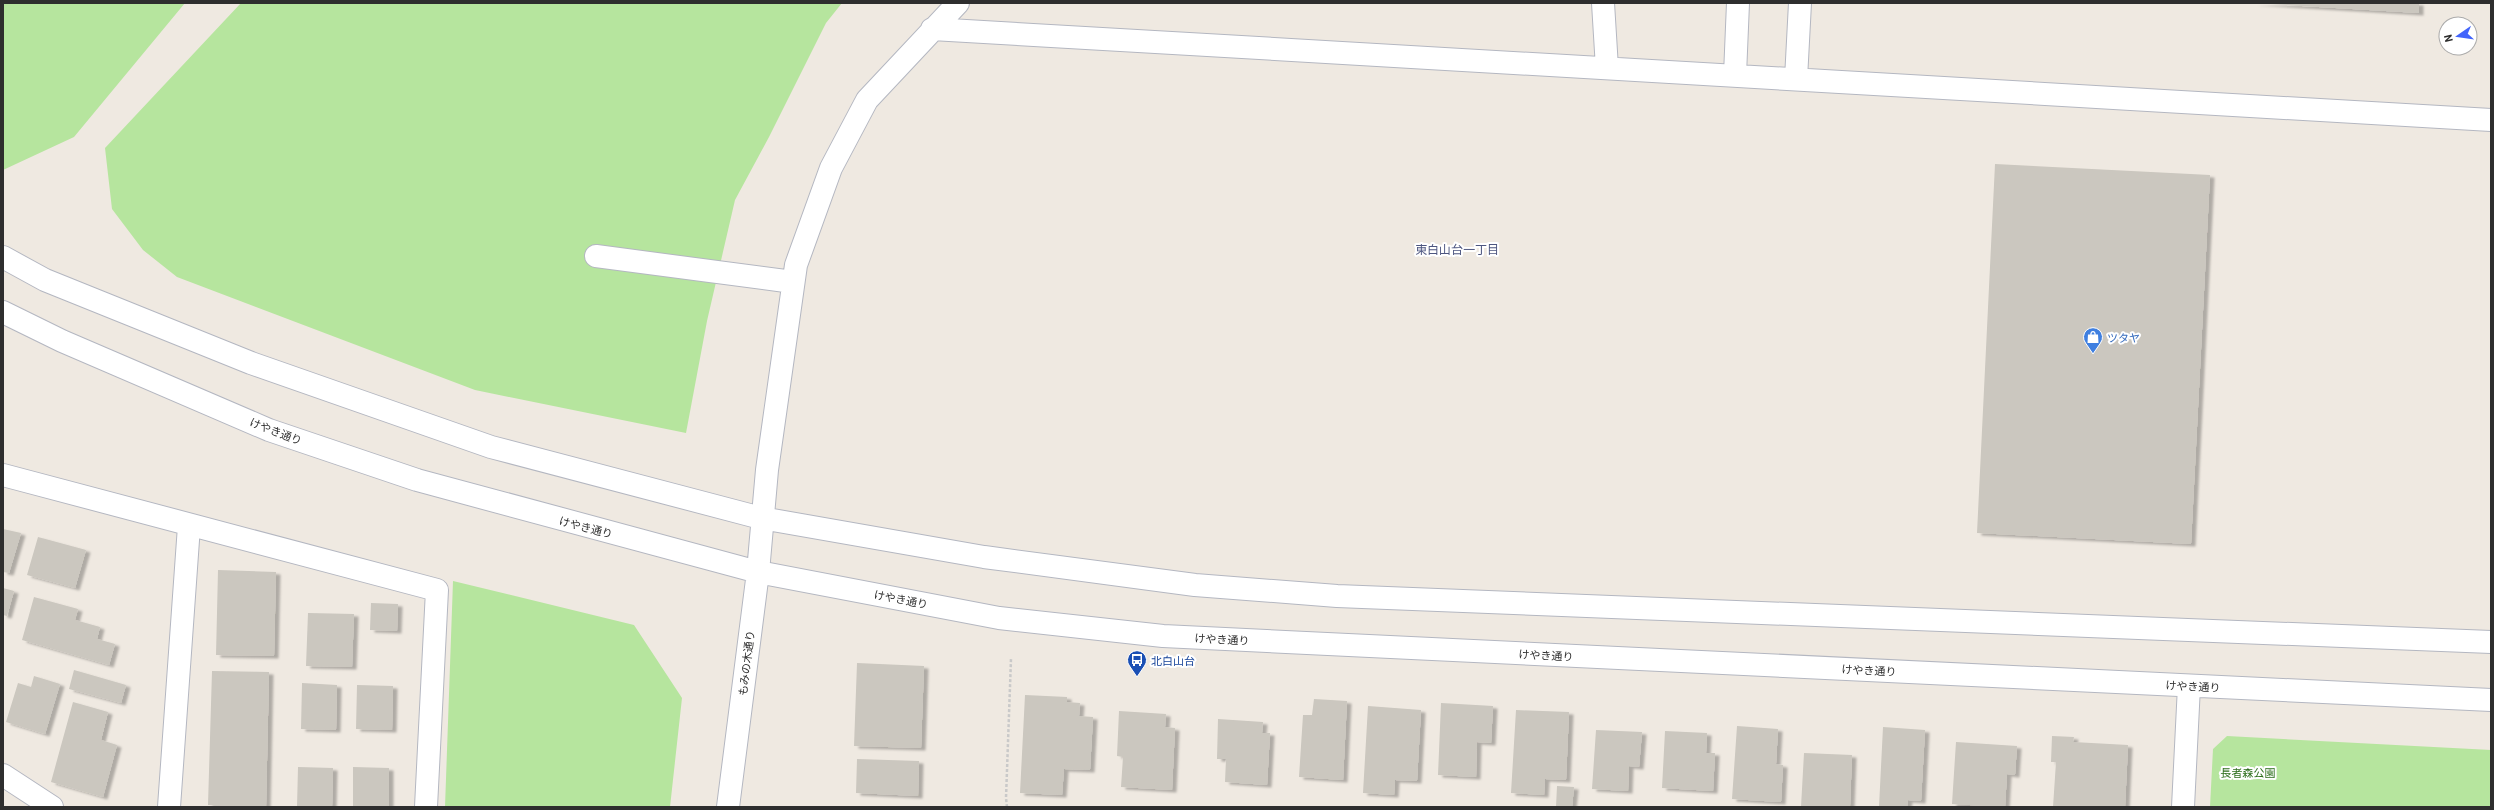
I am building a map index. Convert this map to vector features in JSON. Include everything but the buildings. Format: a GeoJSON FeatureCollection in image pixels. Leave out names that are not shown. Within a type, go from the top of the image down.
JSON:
{"type":"FeatureCollection","features":[{"type":"Feature","properties":{"kind":"street","name":"もみの木通り"},"geometry":{"type":"LineString","coordinates":[[728,807],[758,572],[761,518],[796,265],[831,168],[867,100],[958,3]]}},
{"type":"Feature","properties":{"kind":"street"},"geometry":{"type":"LineString","coordinates":[[1603,3],[1607,68]]}},
{"type":"Feature","properties":{"kind":"street"},"geometry":{"type":"LineString","coordinates":[[1735,76],[1738,3]]}},
{"type":"Feature","properties":{"kind":"street"},"geometry":{"type":"LineString","coordinates":[[1796,79],[1800,3]]}},
{"type":"Feature","properties":{"kind":"street"},"geometry":{"type":"LineString","coordinates":[[932,29],[2491,120]]}},
{"type":"Feature","properties":{"kind":"street"},"geometry":{"type":"LineString","coordinates":[[596,256],[793,282]]}},
{"type":"Feature","properties":{"kind":"street"},"geometry":{"type":"LineString","coordinates":[[3,257],[45,280],[251,363],[491,447],[761,518],[984,557],[1195,585],[1337,596],[2491,642]]}},
{"type":"Feature","properties":{"kind":"street","name":"けやき通り"},"geometry":{"type":"LineString","coordinates":[[3,312],[62,341],[269,430],[417,480],[758,572],[999,618],[1163,636],[2491,700]]}},
{"type":"Feature","properties":{"kind":"street"},"geometry":{"type":"LineString","coordinates":[[3,475],[189,526],[437,590],[426,807]]}},
{"type":"Feature","properties":{"kind":"street"},"geometry":{"type":"LineString","coordinates":[[169,807],[189,526]]}},
{"type":"Feature","properties":{"kind":"street"},"geometry":{"type":"LineString","coordinates":[[2183,807],[2189,686]]}},
{"type":"Feature","properties":{"kind":"street"},"geometry":{"type":"LineString","coordinates":[[3,775],[52,807]]}},
{"type":"Feature","properties":{"kind":"path"},"geometry":{"type":"LineString","coordinates":[[1007,807],[1006,798],[1012,659]]}},
{"type":"Feature","properties":{"kind":"green space"},"geometry":{"type":"Polygon","coordinates":[[[3,3],[185,3],[74,137],[3,170],[3,3]]]}},
{"type":"Feature","properties":{"kind":"green space"},"geometry":{"type":"Polygon","coordinates":[[[241,3],[842,3],[826,23],[769,137],[735,200],[707,321],[686,433],[475,390],[177,277],[143,250],[112,209],[105,148],[241,3]]]}},
{"type":"Feature","properties":{"kind":"green space"},"geometry":{"type":"Polygon","coordinates":[[[453,581],[634,625],[682,698],[670,807],[445,807],[453,581]]]}},
{"type":"Feature","properties":{"kind":"green space","name":"長者森公園"},"geometry":{"type":"Polygon","coordinates":[[[2227,736],[2491,750],[2491,807],[2210,807],[2213,749],[2227,736]]]}},
{"type":"Feature","properties":{"kind":"place","name":"ツタヤ"},"geometry":{"type":"Point","coordinates":[2093,354]}},
{"type":"Feature","properties":{"kind":"place","name":"北白山台"},"geometry":{"type":"Point","coordinates":[1137,677]}},
{"type":"Feature","properties":{"kind":"district","name":"東白山台一丁目"},"geometry":{"type":"Point","coordinates":[1457,249]}}]}
